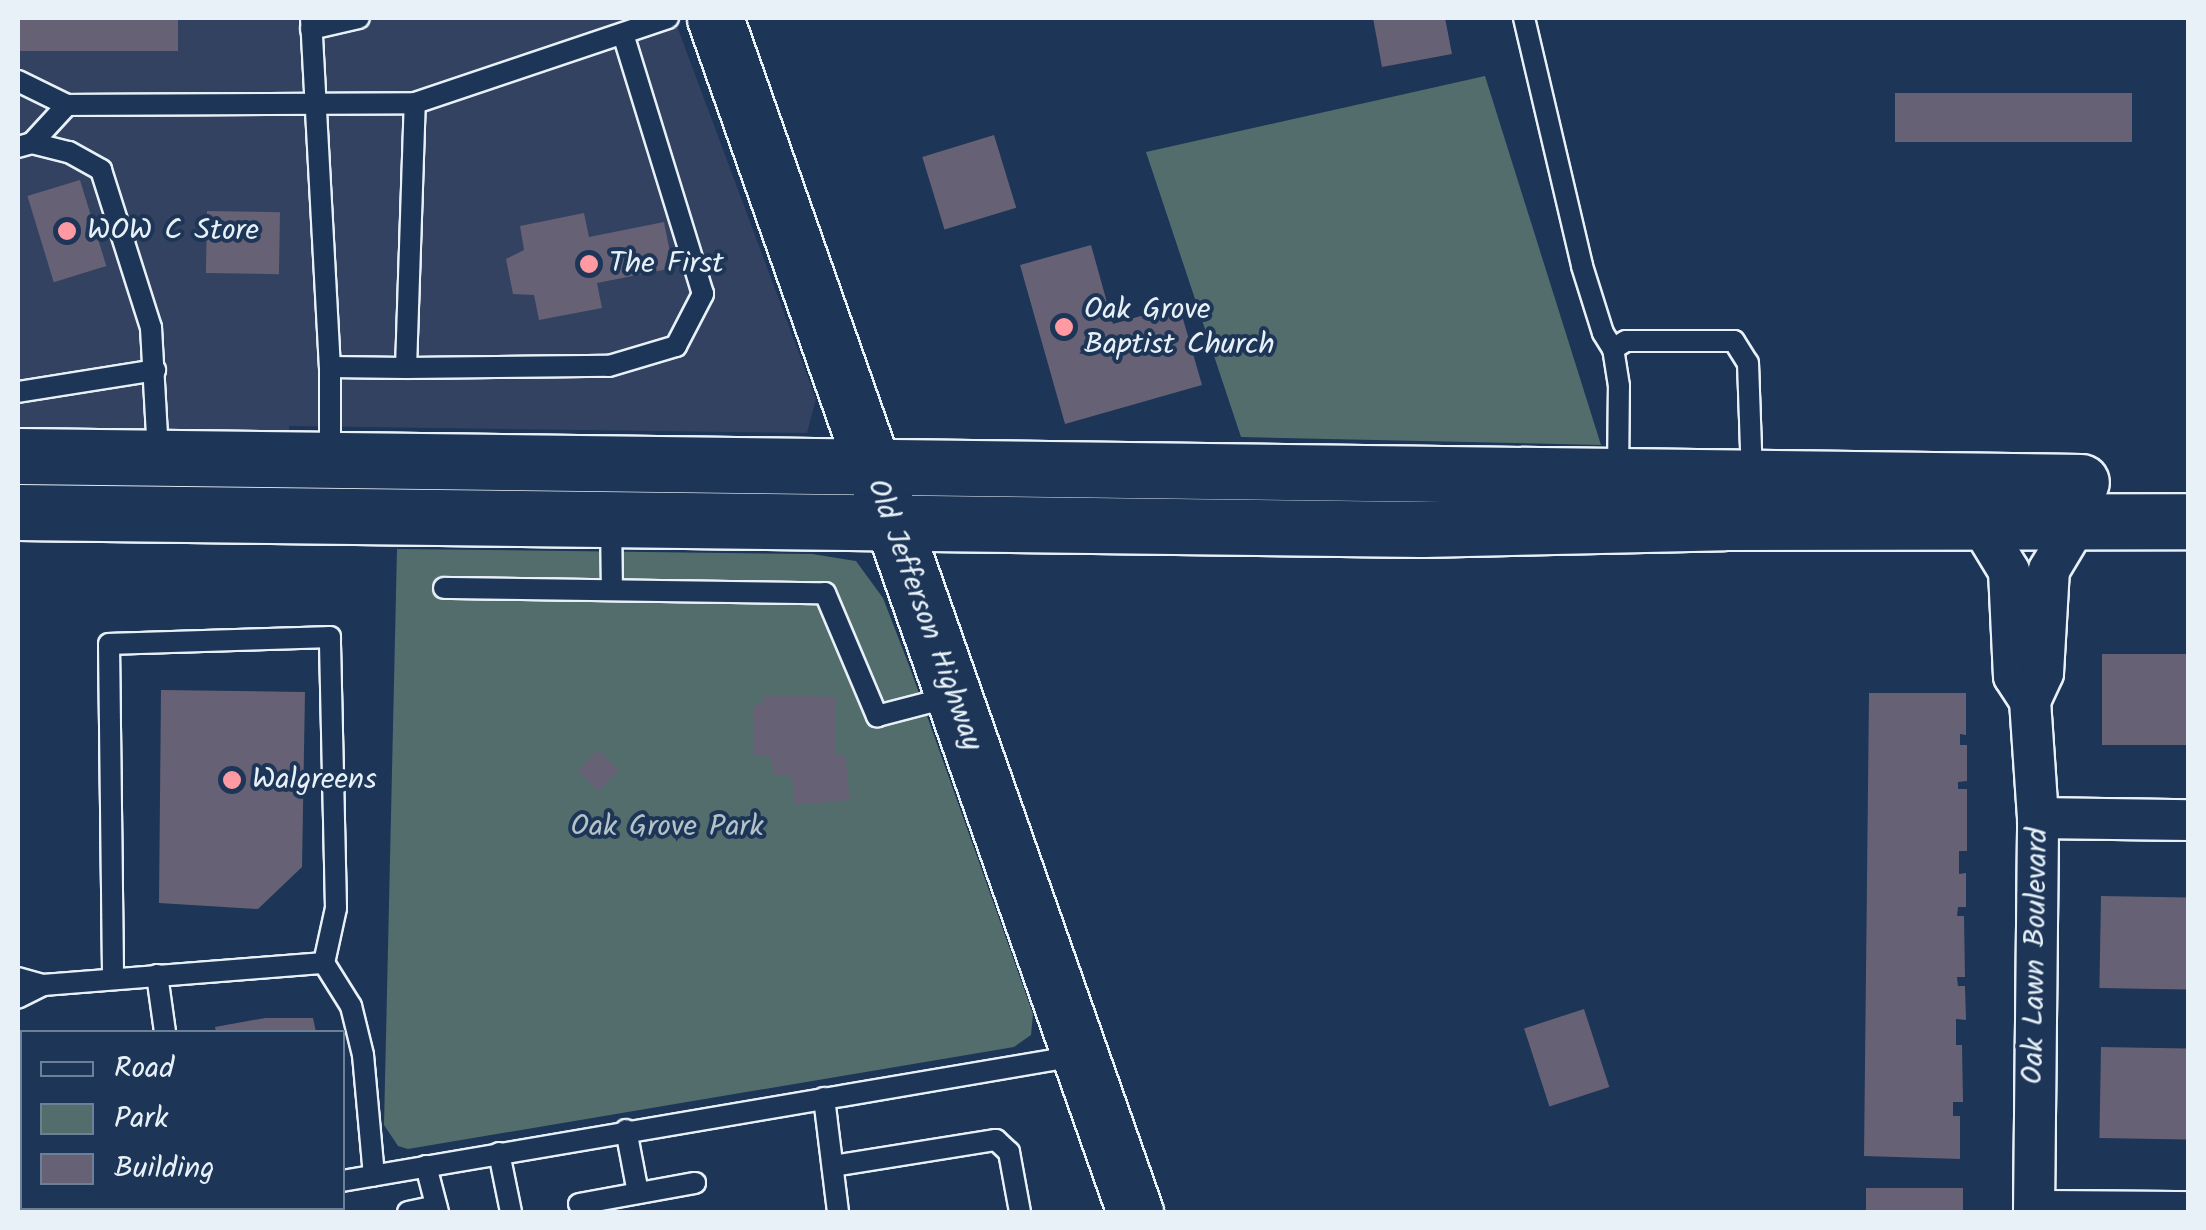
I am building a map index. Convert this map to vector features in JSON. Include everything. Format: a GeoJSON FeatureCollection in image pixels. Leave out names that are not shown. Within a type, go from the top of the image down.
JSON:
{"type":"FeatureCollection","features":[{"type":"Feature","properties":{"kind":"main road","name":"Old Jefferson Highway"},"geometry":{"type":"LineString","coordinates":[[715,18],[869,466],[956,696],[1076,1056],[1135,1212]]}},
{"type":"Feature","properties":{"kind":"main road"},"geometry":{"type":"LineString","coordinates":[[18,456],[2188,483]]}},
{"type":"Feature","properties":{"kind":"main road"},"geometry":{"type":"LineString","coordinates":[[18,512],[1422,529],[1978,520],[2188,521]]}},
{"type":"Feature","properties":{"kind":"street","name":"Oak Lawn Boulevard"},"geometry":{"type":"LineString","coordinates":[[1978,520],[2029,596]]}},
{"type":"Feature","properties":{"kind":"street","name":"Oak Lawn Boulevard"},"geometry":{"type":"LineString","coordinates":[[2034,1212],[2038,818],[2030,701],[2014,676],[2029,596],[2079,520]]}},
{"type":"Feature","properties":{"kind":"street"},"geometry":{"type":"LineString","coordinates":[[2038,818],[2188,820]]}},
{"type":"Feature","properties":{"kind":"street"},"geometry":{"type":"LineString","coordinates":[[2034,1212],[2188,1212]]}},
{"type":"Feature","properties":{"kind":"lane"},"geometry":{"type":"LineString","coordinates":[[330,459],[330,367],[311,23],[359,18]]}},
{"type":"Feature","properties":{"kind":"lane"},"geometry":{"type":"LineString","coordinates":[[18,81],[66,106],[415,103],[668,18]]}},
{"type":"Feature","properties":{"kind":"lane"},"geometry":{"type":"LineString","coordinates":[[1524,18],[1582,266],[1603,332],[1613,349],[1618,386],[1618,478]]}},
{"type":"Feature","properties":{"kind":"lane"},"geometry":{"type":"LineString","coordinates":[[330,367],[609,366],[676,346],[703,294],[623,34]]}},
{"type":"Feature","properties":{"kind":"lane"},"geometry":{"type":"LineString","coordinates":[[406,368],[415,103]]}},
{"type":"Feature","properties":{"kind":"lane"},"geometry":{"type":"LineString","coordinates":[[24,145],[66,106]]}},
{"type":"Feature","properties":{"kind":"lane"},"geometry":{"type":"LineString","coordinates":[[24,145],[69,152],[101,170],[151,328],[158,455]]}},
{"type":"Feature","properties":{"kind":"lane"},"geometry":{"type":"LineString","coordinates":[[1613,349],[1626,341],[1734,341],[1748,363],[1752,480]]}},
{"type":"Feature","properties":{"kind":"lane"},"geometry":{"type":"LineString","coordinates":[[18,392],[155,370]]}},
{"type":"Feature","properties":{"kind":"lane"},"geometry":{"type":"LineString","coordinates":[[611,520],[612,589]]}},
{"type":"Feature","properties":{"kind":"lane"},"geometry":{"type":"LineString","coordinates":[[444,588],[825,593],[877,716],[956,696]]}},
{"type":"Feature","properties":{"kind":"lane"},"geometry":{"type":"LineString","coordinates":[[113,979],[109,644],[330,637],[336,908],[324,964],[351,1006],[363,1054],[374,1175]]}},
{"type":"Feature","properties":{"kind":"lane"},"geometry":{"type":"LineString","coordinates":[[18,998],[43,986],[324,964]]}},
{"type":"Feature","properties":{"kind":"lane"},"geometry":{"type":"LineString","coordinates":[[157,976],[165,1030]]}},
{"type":"Feature","properties":{"kind":"lane"},"geometry":{"type":"LineString","coordinates":[[18,978],[43,986]]}},
{"type":"Feature","properties":{"kind":"lane"},"geometry":{"type":"LineString","coordinates":[[345,1180],[1076,1056]]}},
{"type":"Feature","properties":{"kind":"lane"},"geometry":{"type":"LineString","coordinates":[[824,1098],[838,1212]]}},
{"type":"Feature","properties":{"kind":"lane"},"geometry":{"type":"LineString","coordinates":[[626,1130],[638,1193]]}},
{"type":"Feature","properties":{"kind":"lane"},"geometry":{"type":"LineString","coordinates":[[833,1166],[980,1139],[996,1140],[1009,1152],[1020,1212]]}},
{"type":"Feature","properties":{"kind":"lane"},"geometry":{"type":"LineString","coordinates":[[499,1153],[512,1212]]}},
{"type":"Feature","properties":{"kind":"lane"},"geometry":{"type":"LineString","coordinates":[[408,1212],[437,1209],[426,1166]]}},
{"type":"Feature","properties":{"kind":"lane"},"geometry":{"type":"LineString","coordinates":[[579,1204],[695,1183]]}},
{"type":"Feature","properties":{"kind":"lane"},"geometry":{"type":"LineString","coordinates":[[58,1212],[146,1210]]}},
{"type":"Feature","properties":{"kind":"shaded area"},"geometry":{"type":"Polygon","coordinates":[[[18,18],[674,18],[816,399],[807,433],[289,426],[289,436],[18,433],[18,18]]]}},
{"type":"Feature","properties":{"kind":"green space"},"geometry":{"type":"Polygon","coordinates":[[[1485,76],[1601,445],[1241,437],[1146,152],[1485,76]]]}},
{"type":"Feature","properties":{"kind":"green space","name":"Oak Grove Park"},"geometry":{"type":"Polygon","coordinates":[[[397,549],[812,554],[856,561],[883,598],[910,668],[1033,1014],[1031,1035],[1014,1047],[408,1149],[398,1146],[384,1125],[397,549]]]}},
{"type":"Feature","properties":{"kind":"building"},"geometry":{"type":"Polygon","coordinates":[[[18,18],[178,18],[178,51],[18,51],[18,18]]]}},
{"type":"Feature","properties":{"kind":"building"},"geometry":{"type":"Polygon","coordinates":[[[1373,18],[1445,18],[1452,54],[1382,67],[1373,18]]]}},
{"type":"Feature","properties":{"kind":"building"},"geometry":{"type":"Polygon","coordinates":[[[1895,93],[2132,93],[2132,142],[1895,142],[1895,93]]]}},
{"type":"Feature","properties":{"kind":"building"},"geometry":{"type":"Polygon","coordinates":[[[994,135],[1016,208],[944,230],[922,157],[994,135]]]}},
{"type":"Feature","properties":{"kind":"building","name":"WOW C Store"},"geometry":{"type":"Polygon","coordinates":[[[80,180],[106,266],[54,282],[27,196],[80,180]]]}},
{"type":"Feature","properties":{"kind":"building"},"geometry":{"type":"Polygon","coordinates":[[[207,211],[280,212],[279,274],[206,273],[207,211]]]}},
{"type":"Feature","properties":{"kind":"building","name":"The First"},"geometry":{"type":"Polygon","coordinates":[[[584,213],[589,237],[664,222],[673,268],[597,283],[602,308],[539,320],[534,295],[513,294],[506,259],[524,250],[520,226],[584,213]]]}},
{"type":"Feature","properties":{"kind":"building"},"geometry":{"type":"Polygon","coordinates":[[[1091,245],[1113,324],[1179,305],[1202,385],[1065,424],[1020,265],[1091,245]]]}},
{"type":"Feature","properties":{"kind":"building"},"geometry":{"type":"Polygon","coordinates":[[[2102,654],[2188,654],[2188,745],[2102,745],[2102,654]]]}},
{"type":"Feature","properties":{"kind":"building","name":"Walgreens"},"geometry":{"type":"Polygon","coordinates":[[[161,690],[305,692],[302,867],[258,909],[159,903],[161,690]]]}},
{"type":"Feature","properties":{"kind":"building"},"geometry":{"type":"Polygon","coordinates":[[[1869,693],[1966,693],[1966,735],[1960,734],[1960,745],[1967,745],[1967,781],[1958,782],[1958,789],[1967,789],[1967,851],[1959,851],[1959,874],[1966,873],[1966,907],[1958,907],[1957,916],[1964,916],[1965,977],[1957,977],[1958,986],[1965,986],[1966,1020],[1956,1019],[1956,1045],[1962,1045],[1963,1102],[1953,1102],[1953,1116],[1960,1116],[1960,1159],[1864,1156],[1869,693]]]}},
{"type":"Feature","properties":{"kind":"building"},"geometry":{"type":"Polygon","coordinates":[[[763,695],[836,697],[835,756],[845,756],[850,800],[794,805],[792,775],[774,776],[770,756],[754,755],[754,705],[763,704],[763,695]]]}},
{"type":"Feature","properties":{"kind":"building"},"geometry":{"type":"Polygon","coordinates":[[[598,750],[619,770],[599,791],[578,771],[598,750]]]}},
{"type":"Feature","properties":{"kind":"building"},"geometry":{"type":"Polygon","coordinates":[[[2101,896],[2188,898],[2186,990],[2099,988],[2101,896]]]}},
{"type":"Feature","properties":{"kind":"building"},"geometry":{"type":"Polygon","coordinates":[[[1584,1009],[1609,1087],[1549,1106],[1524,1028],[1584,1009]]]}},
{"type":"Feature","properties":{"kind":"building"},"geometry":{"type":"Polygon","coordinates":[[[265,1018],[313,1018],[316,1030],[216,1030],[215,1027],[265,1018]]]}},
{"type":"Feature","properties":{"kind":"building"},"geometry":{"type":"Polygon","coordinates":[[[2101,1047],[2188,1049],[2186,1140],[2099,1138],[2101,1047]]]}},
{"type":"Feature","properties":{"kind":"building"},"geometry":{"type":"Polygon","coordinates":[[[1866,1188],[1963,1188],[1963,1212],[1866,1212],[1866,1188]]]}},
{"type":"Feature","properties":{"kind":"place","name":"WOW C Store"},"geometry":{"type":"Point","coordinates":[67,231]}},
{"type":"Feature","properties":{"kind":"place","name":"The First"},"geometry":{"type":"Point","coordinates":[589,264]}},
{"type":"Feature","properties":{"kind":"place","name":"Oak Grove Baptist Church"},"geometry":{"type":"Point","coordinates":[1064,327]}},
{"type":"Feature","properties":{"kind":"place","name":"Walgreens"},"geometry":{"type":"Point","coordinates":[232,780]}}]}
